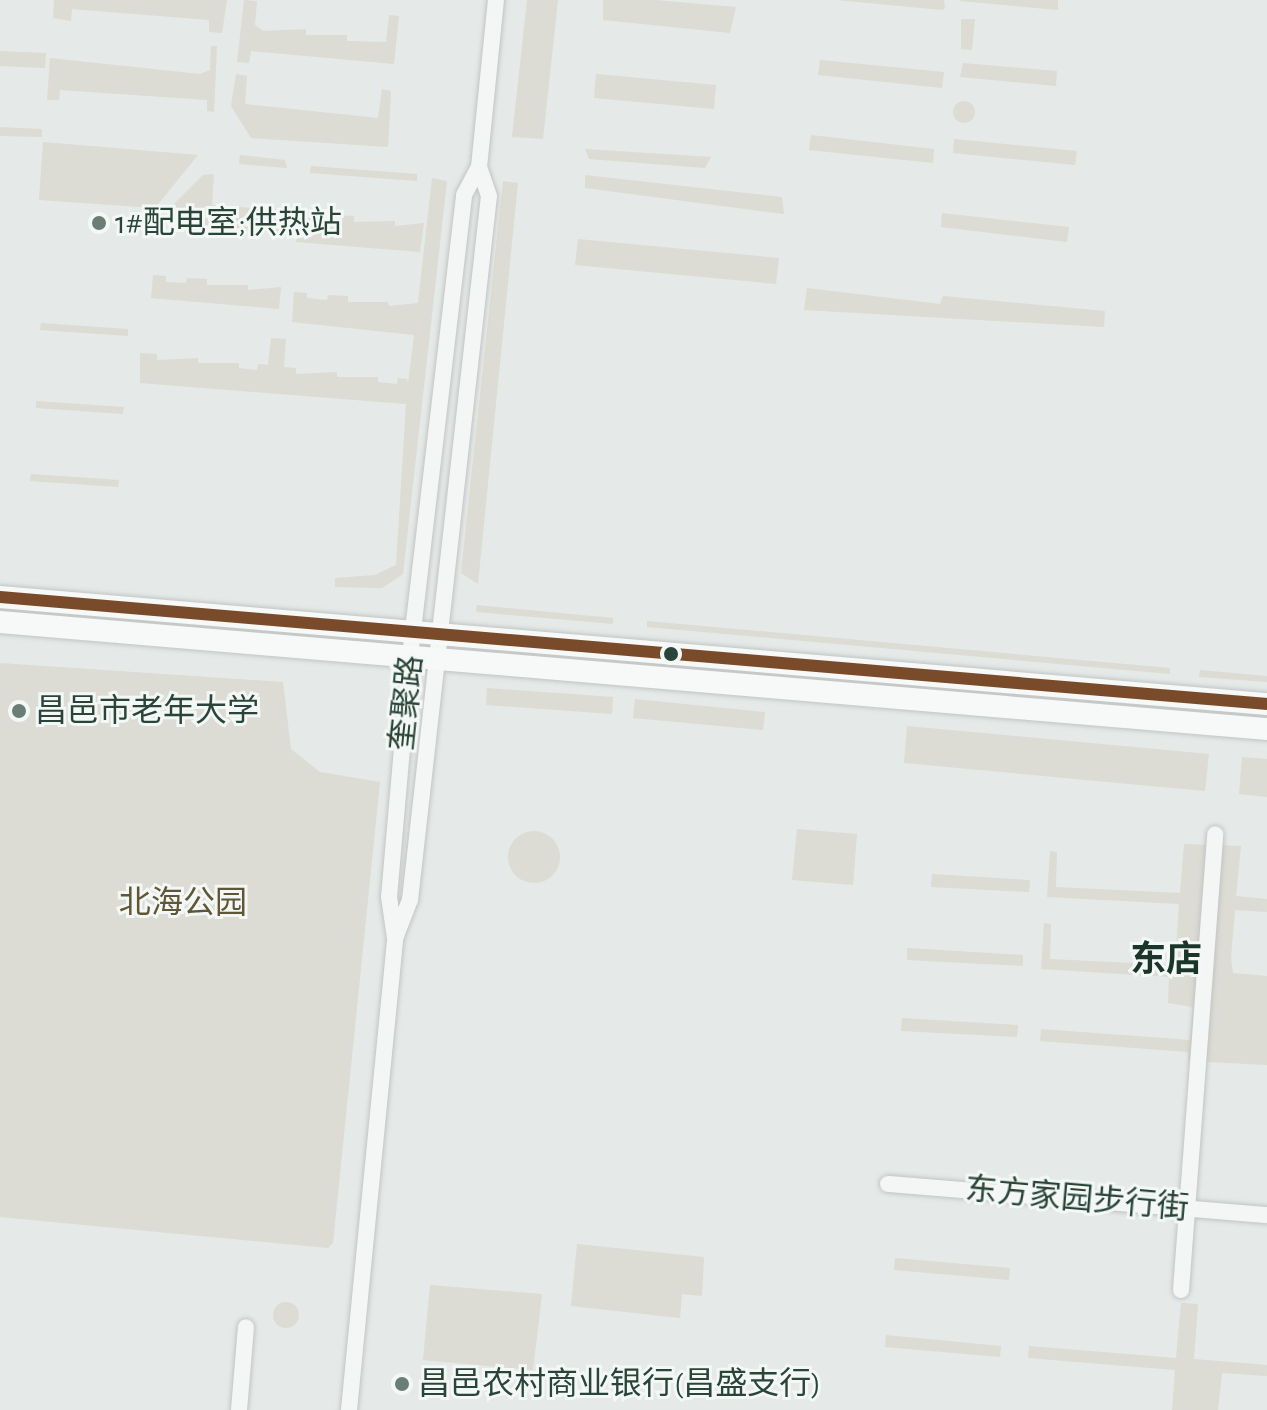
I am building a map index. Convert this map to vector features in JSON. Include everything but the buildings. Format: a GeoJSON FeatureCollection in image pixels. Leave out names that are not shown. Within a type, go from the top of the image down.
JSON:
{"type":"FeatureCollection","features":[{"type":"Feature","properties":{"kind":"main road"},"geometry":{"type":"LineString","coordinates":[[0,597],[1267,704]]}},
{"type":"Feature","properties":{"kind":"main road"},"geometry":{"type":"LineString","coordinates":[[0,622],[1267,729]]}},
{"type":"Feature","properties":{"kind":"street","name":"奎聚路"},"geometry":{"type":"LineString","coordinates":[[349,1410],[395,938],[389,897],[410,656],[464,195],[479,167],[496,0]]}},
{"type":"Feature","properties":{"kind":"street"},"geometry":{"type":"LineString","coordinates":[[395,938],[410,900],[489,196],[479,167]]}},
{"type":"Feature","properties":{"kind":"street"},"geometry":{"type":"LineString","coordinates":[[1181,1290],[1215,834]]}},
{"type":"Feature","properties":{"kind":"street","name":"东方家园步行街"},"geometry":{"type":"LineString","coordinates":[[888,1184],[1267,1215]]}},
{"type":"Feature","properties":{"kind":"street"},"geometry":{"type":"LineString","coordinates":[[239,1410],[246,1327]]}},
{"type":"Feature","properties":{"kind":"green space"},"geometry":{"type":"Polygon","coordinates":[[[54,0],[227,0],[222,33],[209,32],[209,20],[72,9],[71,21],[53,18],[54,0]]]}},
{"type":"Feature","properties":{"kind":"green space"},"geometry":{"type":"Polygon","coordinates":[[[244,0],[257,1],[255,25],[263,31],[306,29],[306,35],[347,35],[347,41],[386,42],[389,15],[399,16],[394,64],[251,51],[249,63],[237,62],[244,0]]]}},
{"type":"Feature","properties":{"kind":"green space"},"geometry":{"type":"Polygon","coordinates":[[[527,0],[558,0],[543,139],[512,137],[527,0]]]}},
{"type":"Feature","properties":{"kind":"green space"},"geometry":{"type":"Polygon","coordinates":[[[603,0],[655,0],[736,7],[730,33],[603,20],[603,0]]]}},
{"type":"Feature","properties":{"kind":"green space"},"geometry":{"type":"Polygon","coordinates":[[[836,0],[944,0],[945,7],[943,10],[836,0]]]}},
{"type":"Feature","properties":{"kind":"green space"},"geometry":{"type":"Polygon","coordinates":[[[1058,0],[1058,10],[960,1],[1058,0]]]}},
{"type":"Feature","properties":{"kind":"green space"},"geometry":{"type":"Polygon","coordinates":[[[961,19],[975,19],[972,50],[961,49],[961,19]]]}},
{"type":"Feature","properties":{"kind":"green space"},"geometry":{"type":"Polygon","coordinates":[[[211,46],[217,46],[214,112],[207,111],[207,100],[60,90],[59,100],[47,100],[50,58],[200,74],[210,70],[211,46]]]}},
{"type":"Feature","properties":{"kind":"green space"},"geometry":{"type":"Polygon","coordinates":[[[0,51],[46,53],[45,68],[0,66],[0,51]]]}},
{"type":"Feature","properties":{"kind":"green space"},"geometry":{"type":"Polygon","coordinates":[[[820,60],[944,72],[942,88],[818,75],[820,60]]]}},
{"type":"Feature","properties":{"kind":"green space"},"geometry":{"type":"Polygon","coordinates":[[[963,63],[1057,71],[1056,86],[960,77],[963,63]]]}},
{"type":"Feature","properties":{"kind":"green space"},"geometry":{"type":"Polygon","coordinates":[[[236,74],[247,76],[245,104],[378,118],[382,89],[391,91],[388,147],[251,138],[231,106],[236,74]]]}},
{"type":"Feature","properties":{"kind":"green space"},"geometry":{"type":"Polygon","coordinates":[[[596,74],[716,85],[714,109],[594,98],[596,74]]]}},
{"type":"Feature","properties":{"kind":"green space"},"geometry":{"type":"Polygon","coordinates":[[[964,101],[972,104],[975,112],[972,120],[964,123],[956,120],[953,112],[956,104],[964,101]]]}},
{"type":"Feature","properties":{"kind":"green space"},"geometry":{"type":"Polygon","coordinates":[[[0,127],[42,129],[42,137],[0,136],[0,127]]]}},
{"type":"Feature","properties":{"kind":"green space"},"geometry":{"type":"Polygon","coordinates":[[[811,135],[934,149],[933,163],[809,150],[811,135]]]}},
{"type":"Feature","properties":{"kind":"green space"},"geometry":{"type":"Polygon","coordinates":[[[954,139],[1077,151],[1075,165],[953,153],[954,139]]]}},
{"type":"Feature","properties":{"kind":"green space"},"geometry":{"type":"Polygon","coordinates":[[[43,142],[198,155],[155,208],[39,200],[43,142]]]}},
{"type":"Feature","properties":{"kind":"green space"},"geometry":{"type":"Polygon","coordinates":[[[585,149],[711,157],[705,168],[589,159],[585,149]]]}},
{"type":"Feature","properties":{"kind":"green space"},"geometry":{"type":"Polygon","coordinates":[[[240,155],[285,160],[287,168],[239,164],[240,155]]]}},
{"type":"Feature","properties":{"kind":"green space"},"geometry":{"type":"Polygon","coordinates":[[[311,166],[417,174],[417,181],[310,173],[311,166]]]}},
{"type":"Feature","properties":{"kind":"green space"},"geometry":{"type":"Polygon","coordinates":[[[214,174],[212,205],[282,210],[281,233],[171,221],[172,206],[203,175],[214,174]]]}},
{"type":"Feature","properties":{"kind":"green space"},"geometry":{"type":"Polygon","coordinates":[[[585,175],[782,197],[784,214],[585,188],[585,175]]]}},
{"type":"Feature","properties":{"kind":"green space"},"geometry":{"type":"Polygon","coordinates":[[[432,178],[447,181],[403,574],[382,588],[335,587],[335,578],[375,575],[396,565],[406,404],[140,383],[140,353],[157,354],[157,360],[198,358],[198,363],[239,363],[239,368],[257,370],[258,364],[268,365],[271,338],[286,339],[284,367],[296,368],[296,374],[337,372],[337,377],[378,377],[378,382],[397,384],[398,378],[407,379],[408,384],[414,335],[292,322],[294,292],[307,293],[307,298],[327,300],[328,295],[348,296],[348,302],[388,302],[389,306],[418,303],[432,178]]]}},
{"type":"Feature","properties":{"kind":"green space"},"geometry":{"type":"Polygon","coordinates":[[[503,181],[518,183],[478,584],[461,573],[503,181]]]}},
{"type":"Feature","properties":{"kind":"green space"},"geometry":{"type":"Polygon","coordinates":[[[942,213],[1069,227],[1067,242],[941,227],[942,213]]]}},
{"type":"Feature","properties":{"kind":"green space"},"geometry":{"type":"Polygon","coordinates":[[[335,215],[354,216],[354,222],[395,221],[395,226],[424,223],[420,252],[296,242],[296,229],[306,230],[307,218],[334,220],[335,215]]]}},
{"type":"Feature","properties":{"kind":"green space"},"geometry":{"type":"Polygon","coordinates":[[[578,239],[779,258],[776,284],[575,265],[578,239]]]}},
{"type":"Feature","properties":{"kind":"green space"},"geometry":{"type":"Polygon","coordinates":[[[153,275],[166,276],[166,282],[186,283],[187,278],[207,279],[207,285],[248,285],[248,290],[281,287],[279,309],[151,298],[153,275]]]}},
{"type":"Feature","properties":{"kind":"green space"},"geometry":{"type":"Polygon","coordinates":[[[807,288],[940,304],[943,296],[1105,311],[1104,327],[804,310],[807,288]]]}},
{"type":"Feature","properties":{"kind":"green space"},"geometry":{"type":"Polygon","coordinates":[[[41,323],[128,329],[128,336],[40,330],[41,323]]]}},
{"type":"Feature","properties":{"kind":"green space"},"geometry":{"type":"Polygon","coordinates":[[[36,401],[124,407],[123,414],[36,408],[36,401]]]}},
{"type":"Feature","properties":{"kind":"green space"},"geometry":{"type":"Polygon","coordinates":[[[31,474],[119,480],[118,487],[30,481],[31,474]]]}},
{"type":"Feature","properties":{"kind":"green space"},"geometry":{"type":"Polygon","coordinates":[[[477,605],[613,618],[613,624],[476,612],[477,605]]]}},
{"type":"Feature","properties":{"kind":"green space"},"geometry":{"type":"Polygon","coordinates":[[[647,621],[1170,668],[1170,674],[647,627],[647,621]]]}},
{"type":"Feature","properties":{"kind":"green space","name":"北海公园"},"geometry":{"type":"Polygon","coordinates":[[[0,663],[283,682],[291,749],[320,772],[380,782],[333,1243],[328,1248],[0,1217],[0,663]]]}},
{"type":"Feature","properties":{"kind":"green space"},"geometry":{"type":"Polygon","coordinates":[[[1200,670],[1267,676],[1267,682],[1199,677],[1200,670]]]}},
{"type":"Feature","properties":{"kind":"green space"},"geometry":{"type":"Polygon","coordinates":[[[487,688],[613,697],[612,714],[486,705],[487,688]]]}},
{"type":"Feature","properties":{"kind":"green space"},"geometry":{"type":"Polygon","coordinates":[[[635,699],[765,712],[763,730],[633,718],[635,699]]]}},
{"type":"Feature","properties":{"kind":"green space"},"geometry":{"type":"Polygon","coordinates":[[[907,726],[1209,754],[1205,791],[904,763],[907,726]]]}},
{"type":"Feature","properties":{"kind":"green space"},"geometry":{"type":"Polygon","coordinates":[[[1242,757],[1267,759],[1267,797],[1239,794],[1242,757]]]}},
{"type":"Feature","properties":{"kind":"green space"},"geometry":{"type":"Polygon","coordinates":[[[797,829],[857,834],[853,885],[792,880],[797,829]]]}},
{"type":"Feature","properties":{"kind":"green space"},"geometry":{"type":"Polygon","coordinates":[[[534,831],[553,838],[560,857],[553,876],[534,883],[515,876],[508,857],[515,838],[534,831]]]}},
{"type":"Feature","properties":{"kind":"green space"},"geometry":{"type":"Polygon","coordinates":[[[1184,844],[1241,846],[1236,896],[1267,899],[1267,912],[1235,910],[1231,958],[1233,973],[1267,976],[1267,1065],[1188,1061],[1188,1052],[1040,1041],[1041,1029],[1190,1040],[1193,1007],[1168,1003],[1169,977],[1041,969],[1044,923],[1051,924],[1050,959],[1175,965],[1179,904],[1047,897],[1050,851],[1057,852],[1056,887],[1180,893],[1184,844]]]}},
{"type":"Feature","properties":{"kind":"green space"},"geometry":{"type":"Polygon","coordinates":[[[932,874],[1030,880],[1029,892],[931,887],[932,874]]]}},
{"type":"Feature","properties":{"kind":"green space"},"geometry":{"type":"Polygon","coordinates":[[[907,948],[1023,955],[1023,966],[907,960],[907,948]]]}},
{"type":"Feature","properties":{"kind":"green space"},"geometry":{"type":"Polygon","coordinates":[[[902,1018],[1018,1025],[1017,1037],[901,1031],[902,1018]]]}},
{"type":"Feature","properties":{"kind":"green space"},"geometry":{"type":"Polygon","coordinates":[[[577,1244],[704,1257],[702,1296],[682,1294],[680,1318],[571,1306],[577,1244]]]}},
{"type":"Feature","properties":{"kind":"green space"},"geometry":{"type":"Polygon","coordinates":[[[895,1258],[1010,1268],[1009,1280],[894,1270],[895,1258]]]}},
{"type":"Feature","properties":{"kind":"green space"},"geometry":{"type":"Polygon","coordinates":[[[430,1285],[542,1294],[533,1370],[423,1360],[430,1285]]]}},
{"type":"Feature","properties":{"kind":"green space"},"geometry":{"type":"Polygon","coordinates":[[[286,1302],[295,1306],[299,1315],[295,1324],[286,1328],[277,1324],[273,1315],[277,1306],[286,1302]]]}},
{"type":"Feature","properties":{"kind":"green space"},"geometry":{"type":"Polygon","coordinates":[[[1181,1303],[1198,1304],[1194,1359],[1267,1365],[1267,1376],[1222,1373],[1218,1410],[1172,1410],[1175,1370],[1028,1358],[1029,1346],[1176,1358],[1181,1303]]]}},
{"type":"Feature","properties":{"kind":"green space"},"geometry":{"type":"Polygon","coordinates":[[[886,1335],[1001,1346],[1000,1357],[885,1347],[886,1335]]]}},
{"type":"Feature","properties":{"kind":"transit line"},"geometry":{"type":"LineString","coordinates":[[0,597],[1267,704]]}},
{"type":"Feature","properties":{"kind":"place","name":"1#配电室;供热站"},"geometry":{"type":"Point","coordinates":[99,223]}},
{"type":"Feature","properties":{"kind":"place","name":"昌邑市老年大学"},"geometry":{"type":"Point","coordinates":[19,711]}},
{"type":"Feature","properties":{"kind":"place","name":"昌邑农村商业银行(昌盛支行)"},"geometry":{"type":"Point","coordinates":[402,1384]}},
{"type":"Feature","properties":{"kind":"district","name":"东店"},"geometry":{"type":"Point","coordinates":[1166,961]}}]}
